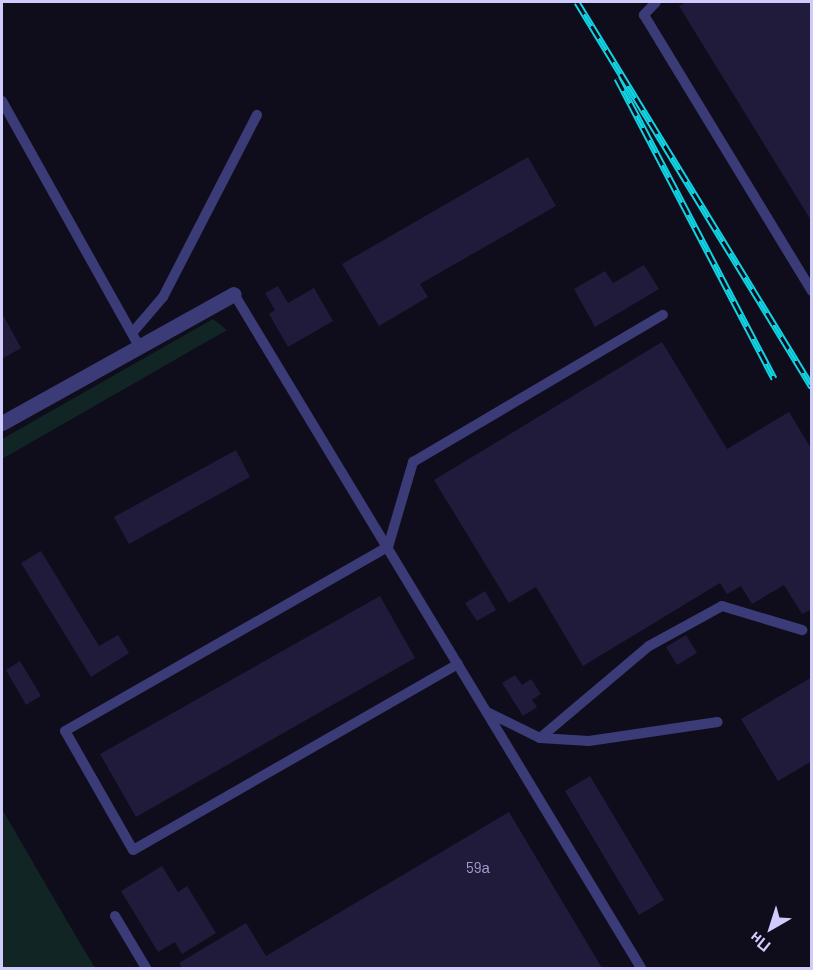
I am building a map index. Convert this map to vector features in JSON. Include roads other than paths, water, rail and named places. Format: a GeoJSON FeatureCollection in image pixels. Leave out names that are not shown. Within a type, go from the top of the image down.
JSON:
{"type":"FeatureCollection","features":[{"type":"Feature","properties":{"kind":"street"},"geometry":{"type":"LineString","coordinates":[[2,423],[136,339],[234,294]]}},
{"type":"Feature","properties":{"kind":"lane"},"geometry":{"type":"LineString","coordinates":[[656,2],[644,15],[812,291]]}},
{"type":"Feature","properties":{"kind":"lane"},"geometry":{"type":"LineString","coordinates":[[2,100],[136,339],[163,297],[257,115]]}},
{"type":"Feature","properties":{"kind":"lane"},"geometry":{"type":"LineString","coordinates":[[234,294],[641,969]]}},
{"type":"Feature","properties":{"kind":"lane"},"geometry":{"type":"LineString","coordinates":[[458,664],[133,850],[65,731],[387,547],[413,462],[663,315]]}},
{"type":"Feature","properties":{"kind":"lane"},"geometry":{"type":"LineString","coordinates":[[540,738],[649,646],[722,606],[802,630]]}},
{"type":"Feature","properties":{"kind":"lane"},"geometry":{"type":"LineString","coordinates":[[487,712],[540,738],[588,741],[718,722]]}},
{"type":"Feature","properties":{"kind":"lane"},"geometry":{"type":"LineString","coordinates":[[115,916],[146,969]]}},
{"type":"Feature","properties":{"kind":"railway"},"geometry":{"type":"LineString","coordinates":[[577,2],[812,387]]}},
{"type":"Feature","properties":{"kind":"railway"},"geometry":{"type":"LineString","coordinates":[[617,78],[774,378]]}}]}
